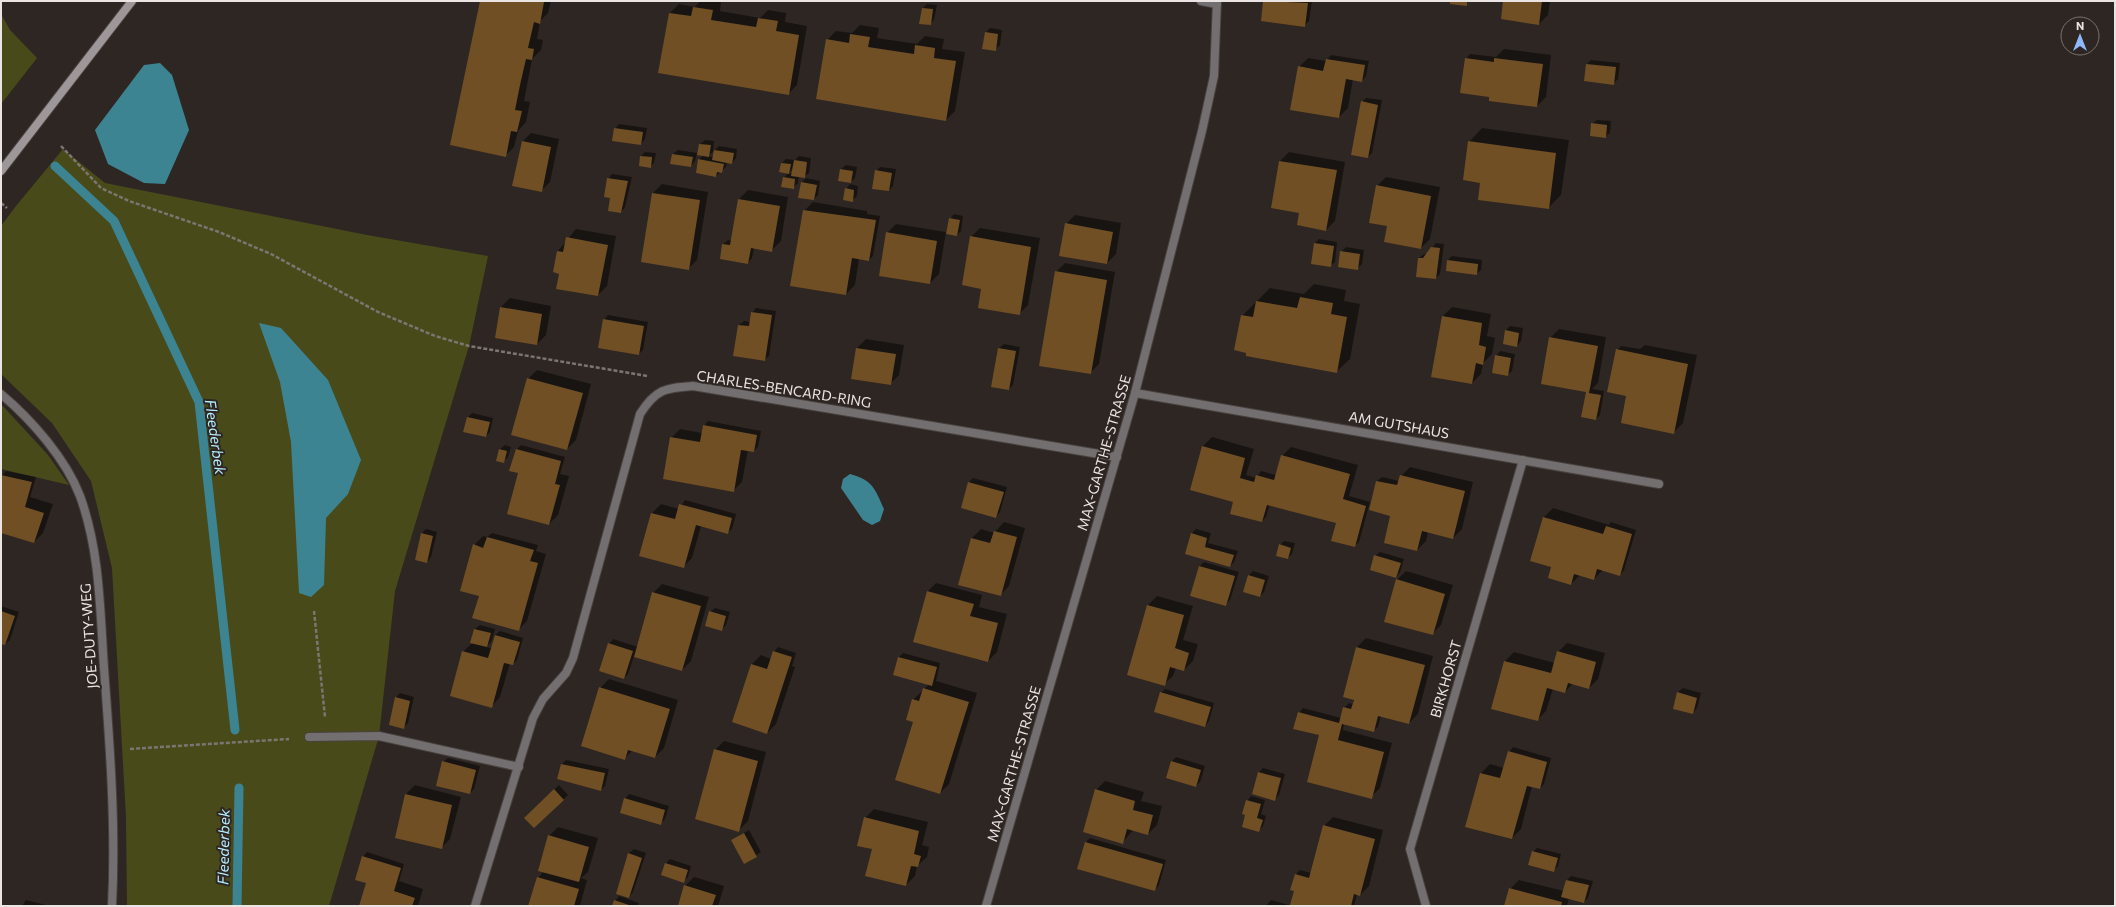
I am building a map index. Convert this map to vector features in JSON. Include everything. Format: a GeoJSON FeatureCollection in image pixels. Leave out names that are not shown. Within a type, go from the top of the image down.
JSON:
{"type":"FeatureCollection","features":[{"type":"Feature","properties":{"kind":"main road"},"geometry":{"type":"LineString","coordinates":[[1,171],[132,1]]}},
{"type":"Feature","properties":{"kind":"street"},"geometry":{"type":"LineString","coordinates":[[1201,1],[1217,2]]}},
{"type":"Feature","properties":{"kind":"street","name":"MAX-GARTHE-STRASSE"},"geometry":{"type":"LineString","coordinates":[[986,906],[1135,393],[1202,131],[1214,76],[1217,2]]}},
{"type":"Feature","properties":{"kind":"street","name":"CHARLES-BENCARD-RING"},"geometry":{"type":"LineString","coordinates":[[475,906],[533,718],[543,699],[566,672],[572,658],[640,414],[650,399],[668,388],[694,386],[1117,457]]}},
{"type":"Feature","properties":{"kind":"street","name":"AM GUTSHAUS"},"geometry":{"type":"LineString","coordinates":[[1135,393],[1659,484]]}},
{"type":"Feature","properties":{"kind":"street","name":"JOE-DUTY-WEG"},"geometry":{"type":"LineString","coordinates":[[1,394],[51,444],[79,494],[90,528],[98,571],[110,750],[112,906]]}},
{"type":"Feature","properties":{"kind":"street","name":"BIRKHORST"},"geometry":{"type":"LineString","coordinates":[[1426,906],[1410,849],[1523,460]]}},
{"type":"Feature","properties":{"kind":"street"},"geometry":{"type":"LineString","coordinates":[[309,737],[379,736],[519,767]]}},
{"type":"Feature","properties":{"kind":"path"},"geometry":{"type":"LineString","coordinates":[[61,146],[101,188],[129,201],[219,232],[271,254],[378,312],[435,336],[469,346],[650,376],[668,388]]}},
{"type":"Feature","properties":{"kind":"path"},"geometry":{"type":"LineString","coordinates":[[1,203],[7,208]]}},
{"type":"Feature","properties":{"kind":"path"},"geometry":{"type":"LineString","coordinates":[[314,611],[327,736]]}},
{"type":"Feature","properties":{"kind":"path"},"geometry":{"type":"LineString","coordinates":[[110,750],[309,737]]}},
{"type":"Feature","properties":{"kind":"green space"},"geometry":{"type":"Polygon","coordinates":[[[1,14],[10,30],[37,58],[1,104],[1,14]]]}},
{"type":"Feature","properties":{"kind":"green space"},"geometry":{"type":"Polygon","coordinates":[[[63,149],[105,183],[367,235],[488,256],[469,346],[395,591],[379,736],[329,906],[127,906],[126,817],[112,568],[91,481],[52,423],[1,374],[1,226],[63,149]]]}},
{"type":"Feature","properties":{"kind":"green space"},"geometry":{"type":"Polygon","coordinates":[[[1,404],[48,455],[69,485],[1,469],[1,404]]]}},
{"type":"Feature","properties":{"kind":"water"},"geometry":{"type":"Polygon","coordinates":[[[160,63],[172,75],[189,130],[165,184],[144,183],[108,164],[95,130],[144,65],[160,63]]]}},
{"type":"Feature","properties":{"kind":"water"},"geometry":{"type":"Polygon","coordinates":[[[259,323],[281,328],[328,380],[361,460],[348,494],[326,518],[324,585],[311,597],[299,593],[291,442],[280,382],[259,323]]]}},
{"type":"Feature","properties":{"kind":"water"},"geometry":{"type":"Polygon","coordinates":[[[850,474],[864,479],[872,486],[884,509],[880,521],[872,525],[863,520],[841,488],[843,479],[850,474]]]}},
{"type":"Feature","properties":{"kind":"building"},"geometry":{"type":"Polygon","coordinates":[[[480,1],[544,2],[540,24],[534,22],[528,48],[534,49],[532,60],[526,59],[515,110],[522,111],[517,132],[511,131],[506,157],[450,145],[480,1]]]}},
{"type":"Feature","properties":{"kind":"building"},"geometry":{"type":"Polygon","coordinates":[[[1263,1],[1308,3],[1305,27],[1261,21],[1263,1]]]}},
{"type":"Feature","properties":{"kind":"building"},"geometry":{"type":"Polygon","coordinates":[[[1450,1],[1467,1],[1467,6],[1450,4],[1450,1]]]}},
{"type":"Feature","properties":{"kind":"building"},"geometry":{"type":"Polygon","coordinates":[[[1503,1],[1542,1],[1539,25],[1501,19],[1503,1]]]}},
{"type":"Feature","properties":{"kind":"building"},"geometry":{"type":"Polygon","coordinates":[[[693,7],[713,10],[711,20],[756,27],[758,18],[778,21],[776,31],[799,35],[789,95],[658,73],[669,13],[691,16],[693,7]]]}},
{"type":"Feature","properties":{"kind":"building"},"geometry":{"type":"Polygon","coordinates":[[[922,8],[933,9],[931,25],[919,24],[922,8]]]}},
{"type":"Feature","properties":{"kind":"building"},"geometry":{"type":"Polygon","coordinates":[[[985,32],[998,34],[996,51],[982,49],[985,32]]]}},
{"type":"Feature","properties":{"kind":"building"},"geometry":{"type":"Polygon","coordinates":[[[850,34],[870,37],[868,47],[914,54],[915,45],[935,48],[934,58],[956,61],[946,121],[816,99],[826,39],[849,43],[850,34]]]}},
{"type":"Feature","properties":{"kind":"building"},"geometry":{"type":"Polygon","coordinates":[[[1465,58],[1494,62],[1494,58],[1543,64],[1537,107],[1489,101],[1489,97],[1460,93],[1465,58]]]}},
{"type":"Feature","properties":{"kind":"building"},"geometry":{"type":"Polygon","coordinates":[[[1326,59],[1365,65],[1362,82],[1346,79],[1339,118],[1290,110],[1298,66],[1323,71],[1326,59]]]}},
{"type":"Feature","properties":{"kind":"building"},"geometry":{"type":"Polygon","coordinates":[[[1586,64],[1616,67],[1614,85],[1584,81],[1586,64]]]}},
{"type":"Feature","properties":{"kind":"building"},"geometry":{"type":"Polygon","coordinates":[[[1361,101],[1378,105],[1368,158],[1351,155],[1361,101]]]}},
{"type":"Feature","properties":{"kind":"building"},"geometry":{"type":"Polygon","coordinates":[[[1591,123],[1607,125],[1606,138],[1590,136],[1591,123]]]}},
{"type":"Feature","properties":{"kind":"building"},"geometry":{"type":"Polygon","coordinates":[[[614,128],[643,132],[641,145],[612,141],[614,128]]]}},
{"type":"Feature","properties":{"kind":"building"},"geometry":{"type":"Polygon","coordinates":[[[522,141],[551,147],[542,192],[512,186],[522,141]]]}},
{"type":"Feature","properties":{"kind":"building"},"geometry":{"type":"Polygon","coordinates":[[[1468,141],[1556,153],[1549,209],[1478,200],[1480,183],[1463,180],[1468,141]]]}},
{"type":"Feature","properties":{"kind":"building"},"geometry":{"type":"Polygon","coordinates":[[[699,144],[711,145],[709,157],[697,155],[699,144]]]}},
{"type":"Feature","properties":{"kind":"building"},"geometry":{"type":"Polygon","coordinates":[[[714,150],[734,153],[732,164],[712,160],[714,150]]]}},
{"type":"Feature","properties":{"kind":"building"},"geometry":{"type":"Polygon","coordinates":[[[672,154],[693,157],[691,167],[670,164],[672,154]]]}},
{"type":"Feature","properties":{"kind":"building"},"geometry":{"type":"Polygon","coordinates":[[[640,156],[652,157],[651,168],[639,166],[640,156]]]}},
{"type":"Feature","properties":{"kind":"building"},"geometry":{"type":"Polygon","coordinates":[[[698,159],[724,164],[722,173],[717,172],[716,177],[696,173],[698,159]]]}},
{"type":"Feature","properties":{"kind":"building"},"geometry":{"type":"Polygon","coordinates":[[[794,160],[807,162],[805,178],[791,176],[794,160]]]}},
{"type":"Feature","properties":{"kind":"building"},"geometry":{"type":"Polygon","coordinates":[[[1279,161],[1337,170],[1326,231],[1297,225],[1299,213],[1271,208],[1279,161]]]}},
{"type":"Feature","properties":{"kind":"building"},"geometry":{"type":"Polygon","coordinates":[[[781,163],[791,164],[789,174],[779,172],[781,163]]]}},
{"type":"Feature","properties":{"kind":"building"},"geometry":{"type":"Polygon","coordinates":[[[840,169],[853,171],[851,183],[838,181],[840,169]]]}},
{"type":"Feature","properties":{"kind":"building"},"geometry":{"type":"Polygon","coordinates":[[[875,170],[892,173],[889,191],[872,189],[875,170]]]}},
{"type":"Feature","properties":{"kind":"building"},"geometry":{"type":"Polygon","coordinates":[[[783,177],[795,179],[794,189],[781,187],[783,177]]]}},
{"type":"Feature","properties":{"kind":"building"},"geometry":{"type":"Polygon","coordinates":[[[607,178],[628,181],[621,213],[608,211],[610,198],[604,197],[607,178]]]}},
{"type":"Feature","properties":{"kind":"building"},"geometry":{"type":"Polygon","coordinates":[[[801,182],[817,185],[814,200],[798,198],[801,182]]]}},
{"type":"Feature","properties":{"kind":"building"},"geometry":{"type":"Polygon","coordinates":[[[1376,185],[1431,196],[1421,249],[1384,242],[1387,226],[1369,223],[1376,185]]]}},
{"type":"Feature","properties":{"kind":"building"},"geometry":{"type":"Polygon","coordinates":[[[845,188],[854,190],[853,202],[843,200],[845,188]]]}},
{"type":"Feature","properties":{"kind":"building"},"geometry":{"type":"Polygon","coordinates":[[[652,193],[700,200],[689,270],[641,262],[652,193]]]}},
{"type":"Feature","properties":{"kind":"building"},"geometry":{"type":"Polygon","coordinates":[[[738,199],[780,206],[772,252],[751,248],[748,264],[720,259],[722,244],[730,245],[738,199]]]}},
{"type":"Feature","properties":{"kind":"building"},"geometry":{"type":"Polygon","coordinates":[[[803,210],[876,220],[869,261],[852,258],[846,295],[790,286],[803,210]]]}},
{"type":"Feature","properties":{"kind":"building"},"geometry":{"type":"Polygon","coordinates":[[[949,218],[960,220],[957,236],[946,234],[949,218]]]}},
{"type":"Feature","properties":{"kind":"building"},"geometry":{"type":"Polygon","coordinates":[[[1065,223],[1113,232],[1107,264],[1059,256],[1065,223]]]}},
{"type":"Feature","properties":{"kind":"building"},"geometry":{"type":"Polygon","coordinates":[[[886,232],[937,241],[930,284],[879,276],[886,232]]]}},
{"type":"Feature","properties":{"kind":"building"},"geometry":{"type":"Polygon","coordinates":[[[970,236],[1031,247],[1020,315],[978,308],[981,289],[962,285],[970,236]]]}},
{"type":"Feature","properties":{"kind":"building"},"geometry":{"type":"Polygon","coordinates":[[[566,237],[608,245],[598,296],[556,289],[559,274],[553,272],[557,251],[563,252],[566,237]]]}},
{"type":"Feature","properties":{"kind":"building"},"geometry":{"type":"Polygon","coordinates":[[[1314,243],[1334,246],[1331,267],[1311,264],[1314,243]]]}},
{"type":"Feature","properties":{"kind":"building"},"geometry":{"type":"Polygon","coordinates":[[[1431,247],[1440,248],[1436,279],[1416,277],[1418,258],[1423,258],[1431,247]]]}},
{"type":"Feature","properties":{"kind":"building"},"geometry":{"type":"Polygon","coordinates":[[[1340,251],[1360,254],[1358,270],[1338,267],[1340,251]]]}},
{"type":"Feature","properties":{"kind":"building"},"geometry":{"type":"Polygon","coordinates":[[[1447,260],[1478,264],[1477,275],[1446,271],[1447,260]]]}},
{"type":"Feature","properties":{"kind":"building"},"geometry":{"type":"Polygon","coordinates":[[[1055,271],[1107,280],[1091,374],[1039,366],[1055,271]]]}},
{"type":"Feature","properties":{"kind":"building"},"geometry":{"type":"Polygon","coordinates":[[[1300,297],[1333,303],[1331,314],[1347,317],[1337,373],[1246,356],[1246,353],[1234,350],[1241,315],[1253,317],[1256,301],[1297,308],[1300,297]]]}},
{"type":"Feature","properties":{"kind":"building"},"geometry":{"type":"Polygon","coordinates":[[[500,307],[542,314],[537,345],[495,338],[500,307]]]}},
{"type":"Feature","properties":{"kind":"building"},"geometry":{"type":"Polygon","coordinates":[[[751,312],[772,315],[765,361],[733,356],[738,325],[749,326],[751,312]]]}},
{"type":"Feature","properties":{"kind":"building"},"geometry":{"type":"Polygon","coordinates":[[[1442,316],[1482,323],[1479,345],[1486,347],[1483,365],[1476,363],[1472,384],[1431,377],[1442,316]]]}},
{"type":"Feature","properties":{"kind":"building"},"geometry":{"type":"Polygon","coordinates":[[[603,319],[644,326],[639,355],[598,348],[603,319]]]}},
{"type":"Feature","properties":{"kind":"building"},"geometry":{"type":"Polygon","coordinates":[[[1505,330],[1519,333],[1517,347],[1503,344],[1505,330]]]}},
{"type":"Feature","properties":{"kind":"building"},"geometry":{"type":"Polygon","coordinates":[[[1549,337],[1598,346],[1589,393],[1601,395],[1596,420],[1581,417],[1586,392],[1541,384],[1549,337]]]}},
{"type":"Feature","properties":{"kind":"building"},"geometry":{"type":"Polygon","coordinates":[[[856,348],[896,354],[891,385],[851,379],[856,348]]]}},
{"type":"Feature","properties":{"kind":"building"},"geometry":{"type":"Polygon","coordinates":[[[998,348],[1016,351],[1009,390],[991,387],[998,348]]]}},
{"type":"Feature","properties":{"kind":"building"},"geometry":{"type":"Polygon","coordinates":[[[1616,349],[1688,364],[1674,434],[1621,423],[1626,396],[1607,392],[1616,349]]]}},
{"type":"Feature","properties":{"kind":"building"},"geometry":{"type":"Polygon","coordinates":[[[1495,355],[1511,358],[1508,376],[1492,373],[1495,355]]]}},
{"type":"Feature","properties":{"kind":"building"},"geometry":{"type":"Polygon","coordinates":[[[527,378],[583,393],[567,450],[511,435],[527,378]]]}},
{"type":"Feature","properties":{"kind":"building"},"geometry":{"type":"Polygon","coordinates":[[[467,417],[490,422],[486,437],[463,432],[467,417]]]}},
{"type":"Feature","properties":{"kind":"building"},"geometry":{"type":"Polygon","coordinates":[[[703,425],[757,435],[754,452],[741,450],[734,492],[663,479],[670,437],[700,442],[703,425]]]}},
{"type":"Feature","properties":{"kind":"building"},"geometry":{"type":"Polygon","coordinates":[[[1202,446],[1245,458],[1240,478],[1254,482],[1256,475],[1274,480],[1281,455],[1350,474],[1343,499],[1366,506],[1355,547],[1331,541],[1336,523],[1267,505],[1262,522],[1230,514],[1233,502],[1190,490],[1202,446]]]}},
{"type":"Feature","properties":{"kind":"building"},"geometry":{"type":"Polygon","coordinates":[[[499,449],[507,451],[504,463],[496,461],[499,449]]]}},
{"type":"Feature","properties":{"kind":"building"},"geometry":{"type":"Polygon","coordinates":[[[516,449],[561,461],[555,484],[560,485],[549,525],[507,514],[518,473],[509,471],[516,449]]]}},
{"type":"Feature","properties":{"kind":"building"},"geometry":{"type":"Polygon","coordinates":[[[1,475],[32,482],[25,507],[44,513],[34,543],[1,533],[1,475]]]}},
{"type":"Feature","properties":{"kind":"building"},"geometry":{"type":"Polygon","coordinates":[[[1400,475],[1465,491],[1453,539],[1422,531],[1417,551],[1384,543],[1390,516],[1369,510],[1376,481],[1397,485],[1400,475]]]}},
{"type":"Feature","properties":{"kind":"building"},"geometry":{"type":"Polygon","coordinates":[[[968,482],[1004,492],[996,518],[961,508],[968,482]]]}},
{"type":"Feature","properties":{"kind":"building"},"geometry":{"type":"Polygon","coordinates":[[[679,504],[732,518],[728,534],[696,525],[684,568],[639,556],[651,513],[675,519],[679,504]]]}},
{"type":"Feature","properties":{"kind":"building"},"geometry":{"type":"Polygon","coordinates":[[[1543,517],[1603,534],[1606,526],[1632,534],[1620,576],[1597,569],[1594,580],[1574,574],[1571,585],[1548,578],[1551,567],[1530,561],[1543,517]]]}},
{"type":"Feature","properties":{"kind":"building"},"geometry":{"type":"Polygon","coordinates":[[[994,531],[1017,537],[1001,596],[958,585],[971,538],[990,543],[994,531]]]}},
{"type":"Feature","properties":{"kind":"building"},"geometry":{"type":"Polygon","coordinates":[[[421,533],[433,536],[427,563],[415,560],[421,533]]]}},
{"type":"Feature","properties":{"kind":"building"},"geometry":{"type":"Polygon","coordinates":[[[1191,533],[1207,538],[1205,547],[1234,555],[1230,567],[1185,554],[1191,533]]]}},
{"type":"Feature","properties":{"kind":"building"},"geometry":{"type":"Polygon","coordinates":[[[487,537],[534,550],[530,561],[538,563],[519,631],[472,618],[479,596],[460,591],[473,544],[483,548],[487,537]]]}},
{"type":"Feature","properties":{"kind":"building"},"geometry":{"type":"Polygon","coordinates":[[[1279,544],[1291,548],[1288,559],[1276,556],[1279,544]]]}},
{"type":"Feature","properties":{"kind":"building"},"geometry":{"type":"Polygon","coordinates":[[[1374,555],[1401,563],[1396,578],[1370,570],[1374,555]]]}},
{"type":"Feature","properties":{"kind":"building"},"geometry":{"type":"Polygon","coordinates":[[[1199,566],[1235,576],[1226,606],[1190,596],[1199,566]]]}},
{"type":"Feature","properties":{"kind":"building"},"geometry":{"type":"Polygon","coordinates":[[[1248,575],[1265,580],[1260,597],[1243,592],[1248,575]]]}},
{"type":"Feature","properties":{"kind":"building"},"geometry":{"type":"Polygon","coordinates":[[[1396,579],[1445,594],[1433,635],[1384,622],[1396,579]]]}},
{"type":"Feature","properties":{"kind":"building"},"geometry":{"type":"Polygon","coordinates":[[[927,591],[974,604],[970,616],[998,623],[988,662],[913,642],[927,591]]]}},
{"type":"Feature","properties":{"kind":"building"},"geometry":{"type":"Polygon","coordinates":[[[652,592],[701,606],[682,671],[634,657],[652,592]]]}},
{"type":"Feature","properties":{"kind":"building"},"geometry":{"type":"Polygon","coordinates":[[[1147,605],[1184,615],[1175,648],[1189,653],[1184,671],[1170,667],[1165,686],[1127,675],[1147,605]]]}},
{"type":"Feature","properties":{"kind":"building"},"geometry":{"type":"Polygon","coordinates":[[[1,611],[15,616],[5,645],[1,644],[1,611]]]}},
{"type":"Feature","properties":{"kind":"building"},"geometry":{"type":"Polygon","coordinates":[[[709,611],[726,616],[722,631],[705,626],[709,611]]]}},
{"type":"Feature","properties":{"kind":"building"},"geometry":{"type":"Polygon","coordinates":[[[474,629],[491,633],[487,647],[470,643],[474,629]]]}},
{"type":"Feature","properties":{"kind":"building"},"geometry":{"type":"Polygon","coordinates":[[[495,635],[520,642],[513,665],[504,663],[492,708],[450,696],[462,651],[488,658],[495,635]]]}},
{"type":"Feature","properties":{"kind":"building"},"geometry":{"type":"Polygon","coordinates":[[[608,643],[633,651],[624,679],[599,671],[608,643]]]}},
{"type":"Feature","properties":{"kind":"building"},"geometry":{"type":"Polygon","coordinates":[[[1356,647],[1425,665],[1409,724],[1378,716],[1374,732],[1342,724],[1338,740],[1384,752],[1372,799],[1307,782],[1319,735],[1293,729],[1298,712],[1339,723],[1343,707],[1351,709],[1354,700],[1343,697],[1356,647]]]}},
{"type":"Feature","properties":{"kind":"building"},"geometry":{"type":"Polygon","coordinates":[[[773,651],[792,657],[767,734],[732,722],[751,664],[767,669],[773,651]]]}},
{"type":"Feature","properties":{"kind":"building"},"geometry":{"type":"Polygon","coordinates":[[[1557,651],[1596,662],[1589,689],[1568,683],[1565,693],[1547,688],[1538,721],[1491,709],[1504,661],[1551,673],[1557,651]]]}},
{"type":"Feature","properties":{"kind":"building"},"geometry":{"type":"Polygon","coordinates":[[[898,657],[937,667],[932,686],[893,675],[898,657]]]}},
{"type":"Feature","properties":{"kind":"building"},"geometry":{"type":"Polygon","coordinates":[[[599,687],[670,709],[655,758],[628,750],[625,760],[581,746],[599,687]]]}},
{"type":"Feature","properties":{"kind":"building"},"geometry":{"type":"Polygon","coordinates":[[[923,688],[969,702],[940,794],[895,780],[913,722],[906,720],[912,699],[919,701],[923,688]]]}},
{"type":"Feature","properties":{"kind":"building"},"geometry":{"type":"Polygon","coordinates":[[[1160,692],[1211,707],[1205,727],[1154,712],[1160,692]]]}},
{"type":"Feature","properties":{"kind":"building"},"geometry":{"type":"Polygon","coordinates":[[[1677,692],[1697,698],[1693,714],[1673,709],[1677,692]]]}},
{"type":"Feature","properties":{"kind":"building"},"geometry":{"type":"Polygon","coordinates":[[[395,697],[410,701],[404,729],[389,725],[395,697]]]}},
{"type":"Feature","properties":{"kind":"building"},"geometry":{"type":"Polygon","coordinates":[[[714,749],[758,761],[739,832],[695,819],[714,749]]]}},
{"type":"Feature","properties":{"kind":"building"},"geometry":{"type":"Polygon","coordinates":[[[1508,751],[1547,762],[1540,789],[1527,786],[1512,839],[1465,827],[1480,773],[1500,778],[1508,751]]]}},
{"type":"Feature","properties":{"kind":"building"},"geometry":{"type":"Polygon","coordinates":[[[442,761],[476,770],[470,794],[436,786],[442,761]]]}},
{"type":"Feature","properties":{"kind":"building"},"geometry":{"type":"Polygon","coordinates":[[[1171,761],[1201,770],[1196,787],[1166,778],[1171,761]]]}},
{"type":"Feature","properties":{"kind":"building"},"geometry":{"type":"Polygon","coordinates":[[[561,764],[605,773],[601,791],[557,779],[561,764]]]}},
{"type":"Feature","properties":{"kind":"building"},"geometry":{"type":"Polygon","coordinates":[[[1258,772],[1281,778],[1275,801],[1252,794],[1258,772]]]}},
{"type":"Feature","properties":{"kind":"building"},"geometry":{"type":"Polygon","coordinates":[[[554,789],[564,800],[534,828],[524,818],[554,789]]]}},
{"type":"Feature","properties":{"kind":"building"},"geometry":{"type":"Polygon","coordinates":[[[1095,789],[1135,801],[1133,810],[1153,815],[1148,835],[1127,829],[1123,844],[1083,832],[1095,789]]]}},
{"type":"Feature","properties":{"kind":"building"},"geometry":{"type":"Polygon","coordinates":[[[405,794],[452,805],[442,849],[395,838],[405,794]]]}},
{"type":"Feature","properties":{"kind":"building"},"geometry":{"type":"Polygon","coordinates":[[[624,798],[665,810],[661,825],[620,813],[624,798]]]}},
{"type":"Feature","properties":{"kind":"building"},"geometry":{"type":"Polygon","coordinates":[[[1246,800],[1261,804],[1257,818],[1263,820],[1259,832],[1242,827],[1245,815],[1242,814],[1246,800]]]}},
{"type":"Feature","properties":{"kind":"building"},"geometry":{"type":"Polygon","coordinates":[[[864,817],[919,831],[914,854],[921,856],[918,867],[911,866],[906,886],[865,876],[872,849],[857,846],[864,817]]]}},
{"type":"Feature","properties":{"kind":"building"},"geometry":{"type":"Polygon","coordinates":[[[1323,825],[1375,839],[1360,896],[1354,894],[1351,906],[1290,905],[1294,891],[1290,890],[1295,874],[1309,878],[1323,825]]]}},
{"type":"Feature","properties":{"kind":"building"},"geometry":{"type":"Polygon","coordinates":[[[744,833],[757,857],[744,864],[731,840],[744,833]]]}},
{"type":"Feature","properties":{"kind":"building"},"geometry":{"type":"Polygon","coordinates":[[[548,835],[589,847],[579,882],[538,871],[548,835]]]}},
{"type":"Feature","properties":{"kind":"building"},"geometry":{"type":"Polygon","coordinates":[[[1085,842],[1163,864],[1155,891],[1077,869],[1085,842]]]}},
{"type":"Feature","properties":{"kind":"building"},"geometry":{"type":"Polygon","coordinates":[[[1532,851],[1558,858],[1554,872],[1528,865],[1532,851]]]}},
{"type":"Feature","properties":{"kind":"building"},"geometry":{"type":"Polygon","coordinates":[[[628,853],[642,858],[629,898],[616,894],[628,853]]]}},
{"type":"Feature","properties":{"kind":"building"},"geometry":{"type":"Polygon","coordinates":[[[362,856],[401,868],[394,891],[415,898],[412,906],[359,906],[366,883],[355,880],[362,856]]]}},
{"type":"Feature","properties":{"kind":"building"},"geometry":{"type":"Polygon","coordinates":[[[665,863],[688,870],[684,883],[661,875],[665,863]]]}},
{"type":"Feature","properties":{"kind":"building"},"geometry":{"type":"Polygon","coordinates":[[[537,877],[579,889],[574,906],[528,906],[537,877]]]}},
{"type":"Feature","properties":{"kind":"building"},"geometry":{"type":"Polygon","coordinates":[[[1566,880],[1589,885],[1584,903],[1561,897],[1566,880]]]}},
{"type":"Feature","properties":{"kind":"building"},"geometry":{"type":"Polygon","coordinates":[[[684,885],[716,895],[712,906],[678,906],[684,885]]]}},
{"type":"Feature","properties":{"kind":"building"},"geometry":{"type":"Polygon","coordinates":[[[1509,888],[1562,902],[1561,906],[1504,906],[1509,888]]]}},
{"type":"Feature","properties":{"kind":"building"},"geometry":{"type":"Polygon","coordinates":[[[614,900],[632,906],[612,906],[614,900]]]}},
{"type":"Feature","properties":{"kind":"waterway","name":"Fleederbek"},"geometry":{"type":"LineString","coordinates":[[55,166],[114,221],[199,402],[235,730]]}},
{"type":"Feature","properties":{"kind":"waterway","name":"Fleederbek"},"geometry":{"type":"LineString","coordinates":[[237,906],[239,788]]}}]}
